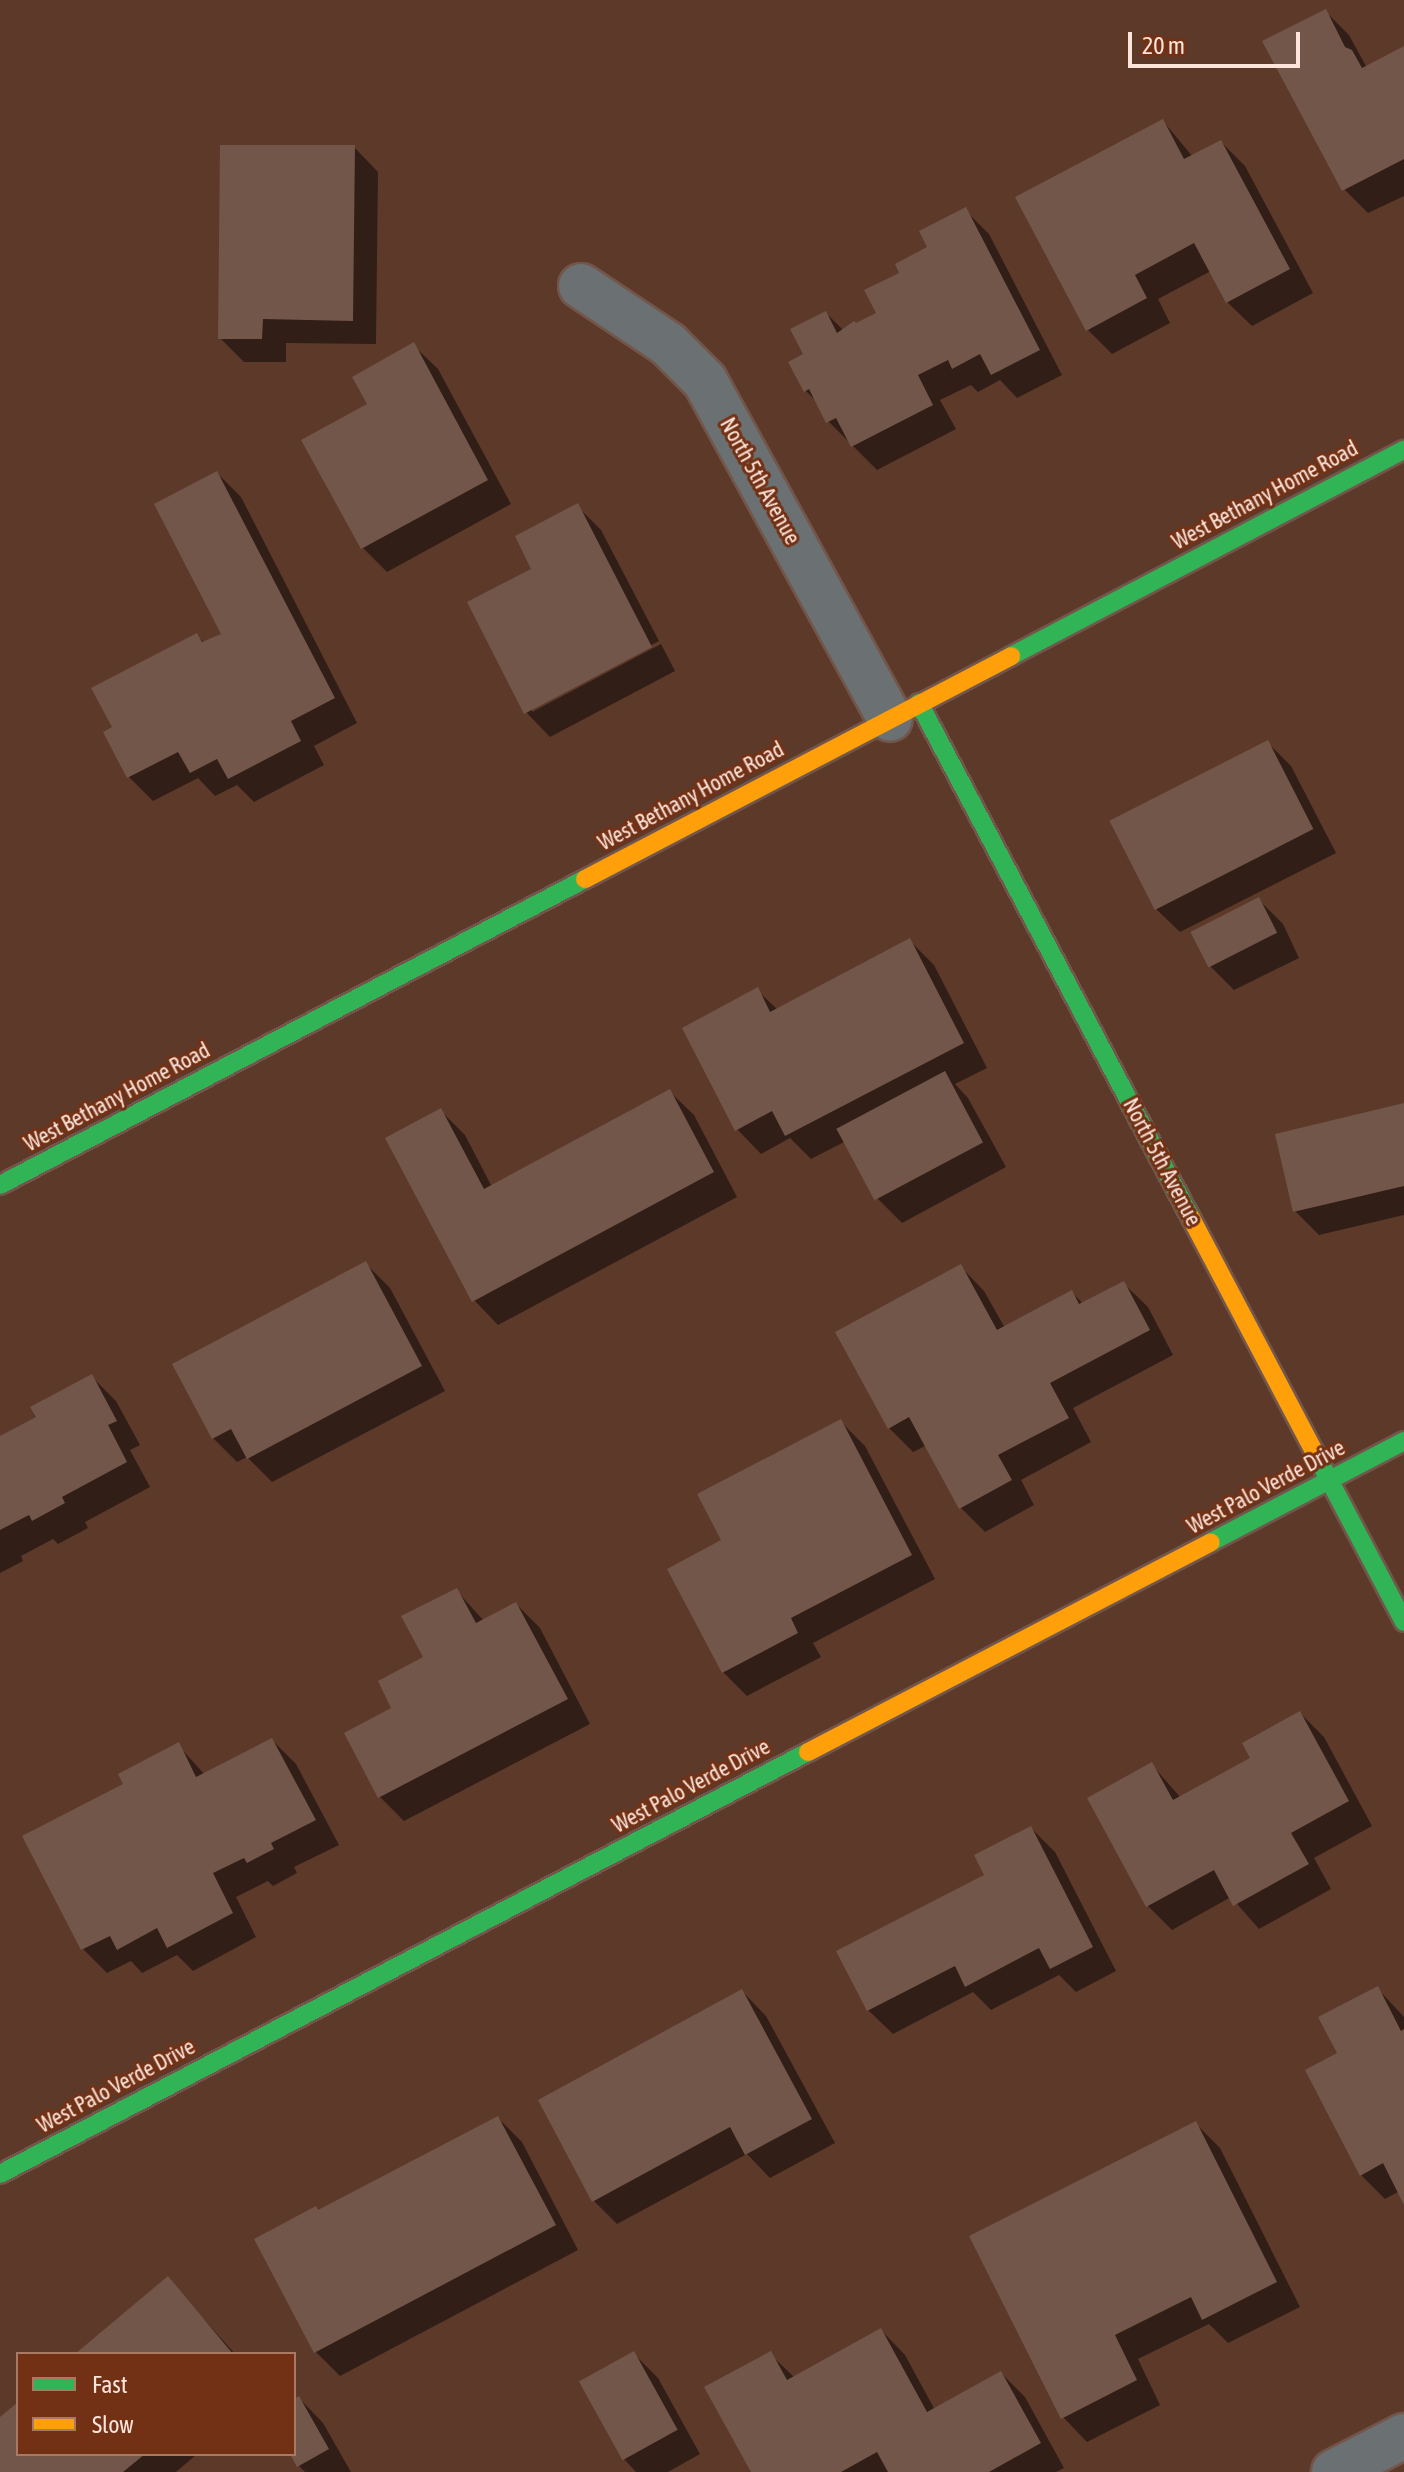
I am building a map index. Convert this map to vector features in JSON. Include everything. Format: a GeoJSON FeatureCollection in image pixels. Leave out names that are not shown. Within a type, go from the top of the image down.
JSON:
{"type":"FeatureCollection","features":[{"type":"Feature","properties":{"kind":"street","name":"North 5th Avenue"},"geometry":{"type":"LineString","coordinates":[[581,286],[668,344],[705,381],[904,711],[1404,1622]]}},
{"type":"Feature","properties":{"kind":"street","name":"West Bethany Home Road"},"geometry":{"type":"LineString","coordinates":[[0,1185],[1404,450]]}},
{"type":"Feature","properties":{"kind":"street","name":"West Palo Verde Drive"},"geometry":{"type":"LineString","coordinates":[[0,2174],[1404,1441]]}},
{"type":"Feature","properties":{"kind":"street"},"geometry":{"type":"LineString","coordinates":[[1334,2472],[1404,2436]]}},
{"type":"Feature","properties":{"kind":"building"},"geometry":{"type":"Polygon","coordinates":[[[1326,9],[1345,47],[1352,50],[1362,68],[1404,46],[1404,159],[1342,191],[1262,41],[1326,9]]]}},
{"type":"Feature","properties":{"kind":"building"},"geometry":{"type":"Polygon","coordinates":[[[1163,119],[1184,159],[1221,140],[1290,269],[1226,303],[1194,243],[1135,275],[1147,298],[1086,331],[1015,197],[1163,119]]]}},
{"type":"Feature","properties":{"kind":"building"},"geometry":{"type":"Polygon","coordinates":[[[220,145],[355,145],[353,321],[263,319],[262,339],[218,339],[220,145]]]}},
{"type":"Feature","properties":{"kind":"building"},"geometry":{"type":"Polygon","coordinates":[[[966,207],[1040,350],[991,375],[980,354],[952,369],[948,360],[918,375],[933,405],[851,447],[836,418],[826,423],[809,389],[804,392],[788,362],[803,354],[790,329],[826,311],[837,333],[854,321],[856,323],[876,313],[864,290],[899,273],[895,264],[927,247],[919,231],[966,207]]]}},
{"type":"Feature","properties":{"kind":"building"},"geometry":{"type":"Polygon","coordinates":[[[414,342],[488,480],[361,549],[301,440],[367,404],[352,377],[414,342]]]}},
{"type":"Feature","properties":{"kind":"building"},"geometry":{"type":"Polygon","coordinates":[[[217,471],[335,698],[291,721],[301,741],[228,779],[217,759],[190,773],[178,752],[127,778],[103,732],[112,727],[91,688],[197,633],[202,642],[221,634],[154,504],[217,471]]]}},
{"type":"Feature","properties":{"kind":"building"},"geometry":{"type":"Polygon","coordinates":[[[578,503],[652,647],[524,714],[467,602],[531,569],[515,536],[578,503]]]}},
{"type":"Feature","properties":{"kind":"building"},"geometry":{"type":"Polygon","coordinates":[[[1268,740],[1313,829],[1155,910],[1109,821],[1268,740]]]}},
{"type":"Feature","properties":{"kind":"building"},"geometry":{"type":"Polygon","coordinates":[[[1259,897],[1277,933],[1209,968],[1190,932],[1259,897]]]}},
{"type":"Feature","properties":{"kind":"building"},"geometry":{"type":"Polygon","coordinates":[[[910,938],[964,1043],[785,1136],[772,1111],[735,1131],[682,1028],[758,987],[770,1012],[910,938]]]}},
{"type":"Feature","properties":{"kind":"building"},"geometry":{"type":"Polygon","coordinates":[[[945,1071],[983,1143],[874,1200],[836,1129],[945,1071]]]}},
{"type":"Feature","properties":{"kind":"building"},"geometry":{"type":"Polygon","coordinates":[[[670,1089],[714,1172],[472,1302],[385,1138],[441,1108],[484,1189],[670,1089]]]}},
{"type":"Feature","properties":{"kind":"building"},"geometry":{"type":"Polygon","coordinates":[[[1404,1103],[1404,1186],[1293,1212],[1275,1134],[1404,1103]]]}},
{"type":"Feature","properties":{"kind":"building"},"geometry":{"type":"Polygon","coordinates":[[[366,1261],[422,1366],[247,1459],[231,1429],[212,1439],[172,1364],[366,1261]]]}},
{"type":"Feature","properties":{"kind":"building"},"geometry":{"type":"Polygon","coordinates":[[[961,1264],[997,1330],[1072,1290],[1079,1304],[1124,1281],[1150,1330],[1050,1383],[1069,1418],[998,1455],[1012,1480],[959,1509],[909,1417],[888,1429],[835,1332],[961,1264]]]}},
{"type":"Feature","properties":{"kind":"building"},"geometry":{"type":"Polygon","coordinates":[[[92,1374],[117,1421],[108,1425],[127,1462],[62,1497],[65,1503],[32,1521],[29,1515],[0,1530],[0,1436],[36,1417],[30,1407],[92,1374]]]}},
{"type":"Feature","properties":{"kind":"building"},"geometry":{"type":"Polygon","coordinates":[[[841,1419],[912,1555],[791,1618],[798,1633],[722,1673],[667,1569],[721,1540],[697,1494],[841,1419]]]}},
{"type":"Feature","properties":{"kind":"building"},"geometry":{"type":"Polygon","coordinates":[[[457,1588],[476,1623],[516,1602],[568,1699],[378,1798],[344,1733],[391,1708],[378,1681],[423,1657],[401,1616],[457,1588]]]}},
{"type":"Feature","properties":{"kind":"building"},"geometry":{"type":"Polygon","coordinates":[[[1300,1711],[1349,1801],[1291,1833],[1309,1864],[1233,1906],[1214,1870],[1146,1907],[1087,1798],[1152,1762],[1173,1800],[1250,1758],[1242,1743],[1300,1711]]]}},
{"type":"Feature","properties":{"kind":"building"},"geometry":{"type":"Polygon","coordinates":[[[272,1738],[316,1820],[271,1843],[274,1849],[247,1863],[244,1858],[213,1873],[233,1913],[167,1948],[157,1928],[117,1950],[110,1936],[81,1950],[22,1836],[123,1784],[118,1774],[179,1742],[196,1777],[272,1738]]]}},
{"type":"Feature","properties":{"kind":"building"},"geometry":{"type":"Polygon","coordinates":[[[1031,1826],[1093,1947],[1050,1969],[1039,1948],[965,1987],[955,1966],[867,2011],[836,1951],[984,1875],[974,1855],[1031,1826]]]}},
{"type":"Feature","properties":{"kind":"building"},"geometry":{"type":"Polygon","coordinates":[[[1378,1986],[1401,2031],[1404,2029],[1404,2205],[1383,2163],[1360,2176],[1305,2070],[1337,2053],[1318,2017],[1378,1986]]]}},
{"type":"Feature","properties":{"kind":"building"},"geometry":{"type":"Polygon","coordinates":[[[742,1989],[812,2119],[745,2155],[730,2127],[592,2202],[538,2100],[742,1989]]]}},
{"type":"Feature","properties":{"kind":"building"},"geometry":{"type":"Polygon","coordinates":[[[498,2116],[556,2225],[314,2353],[254,2239],[316,2206],[318,2210],[498,2116]]]}},
{"type":"Feature","properties":{"kind":"building"},"geometry":{"type":"Polygon","coordinates":[[[1196,2121],[1277,2282],[1202,2320],[1191,2297],[1115,2335],[1137,2380],[1061,2419],[969,2236],[1196,2121]]]}},
{"type":"Feature","properties":{"kind":"building"},"geometry":{"type":"Polygon","coordinates":[[[168,2276],[231,2352],[77,2352],[168,2276]]]}},
{"type":"Feature","properties":{"kind":"building"},"geometry":{"type":"Polygon","coordinates":[[[881,2328],[927,2412],[1001,2371],[1041,2443],[989,2472],[888,2472],[877,2452],[841,2472],[751,2472],[704,2387],[771,2351],[787,2380],[881,2328]]]}},
{"type":"Feature","properties":{"kind":"building"},"geometry":{"type":"Polygon","coordinates":[[[634,2351],[678,2430],[623,2460],[579,2382],[634,2351]]]}},
{"type":"Feature","properties":{"kind":"building"},"geometry":{"type":"Polygon","coordinates":[[[299,2396],[329,2449],[297,2467],[291,2456],[296,2456],[296,2398],[299,2396]]]}},
{"type":"Feature","properties":{"kind":"building"},"geometry":{"type":"Polygon","coordinates":[[[16,2404],[16,2456],[143,2456],[123,2472],[0,2472],[0,2417],[16,2404]]]}},
{"type":"Feature","properties":{"kind":"traffic: fast"},"geometry":{"type":"LineString","coordinates":[[1011,656],[1404,450]]}},
{"type":"Feature","properties":{"kind":"traffic: fast"},"geometry":{"type":"LineString","coordinates":[[919,703],[1191,1218]]}},
{"type":"Feature","properties":{"kind":"traffic: fast"},"geometry":{"type":"LineString","coordinates":[[0,1185],[585,879]]}},
{"type":"Feature","properties":{"kind":"traffic: fast"},"geometry":{"type":"LineString","coordinates":[[1211,1542],[1404,1441]]}},
{"type":"Feature","properties":{"kind":"traffic: fast"},"geometry":{"type":"LineString","coordinates":[[1315,1453],[1404,1622]]}},
{"type":"Feature","properties":{"kind":"traffic: fast"},"geometry":{"type":"LineString","coordinates":[[0,2174],[808,1752]]}},
{"type":"Feature","properties":{"kind":"traffic: slow"},"geometry":{"type":"LineString","coordinates":[[585,879],[1011,656]]}},
{"type":"Feature","properties":{"kind":"traffic: slow"},"geometry":{"type":"LineString","coordinates":[[1191,1218],[1315,1453]]}},
{"type":"Feature","properties":{"kind":"traffic: slow"},"geometry":{"type":"LineString","coordinates":[[808,1752],[1211,1542]]}}]}
